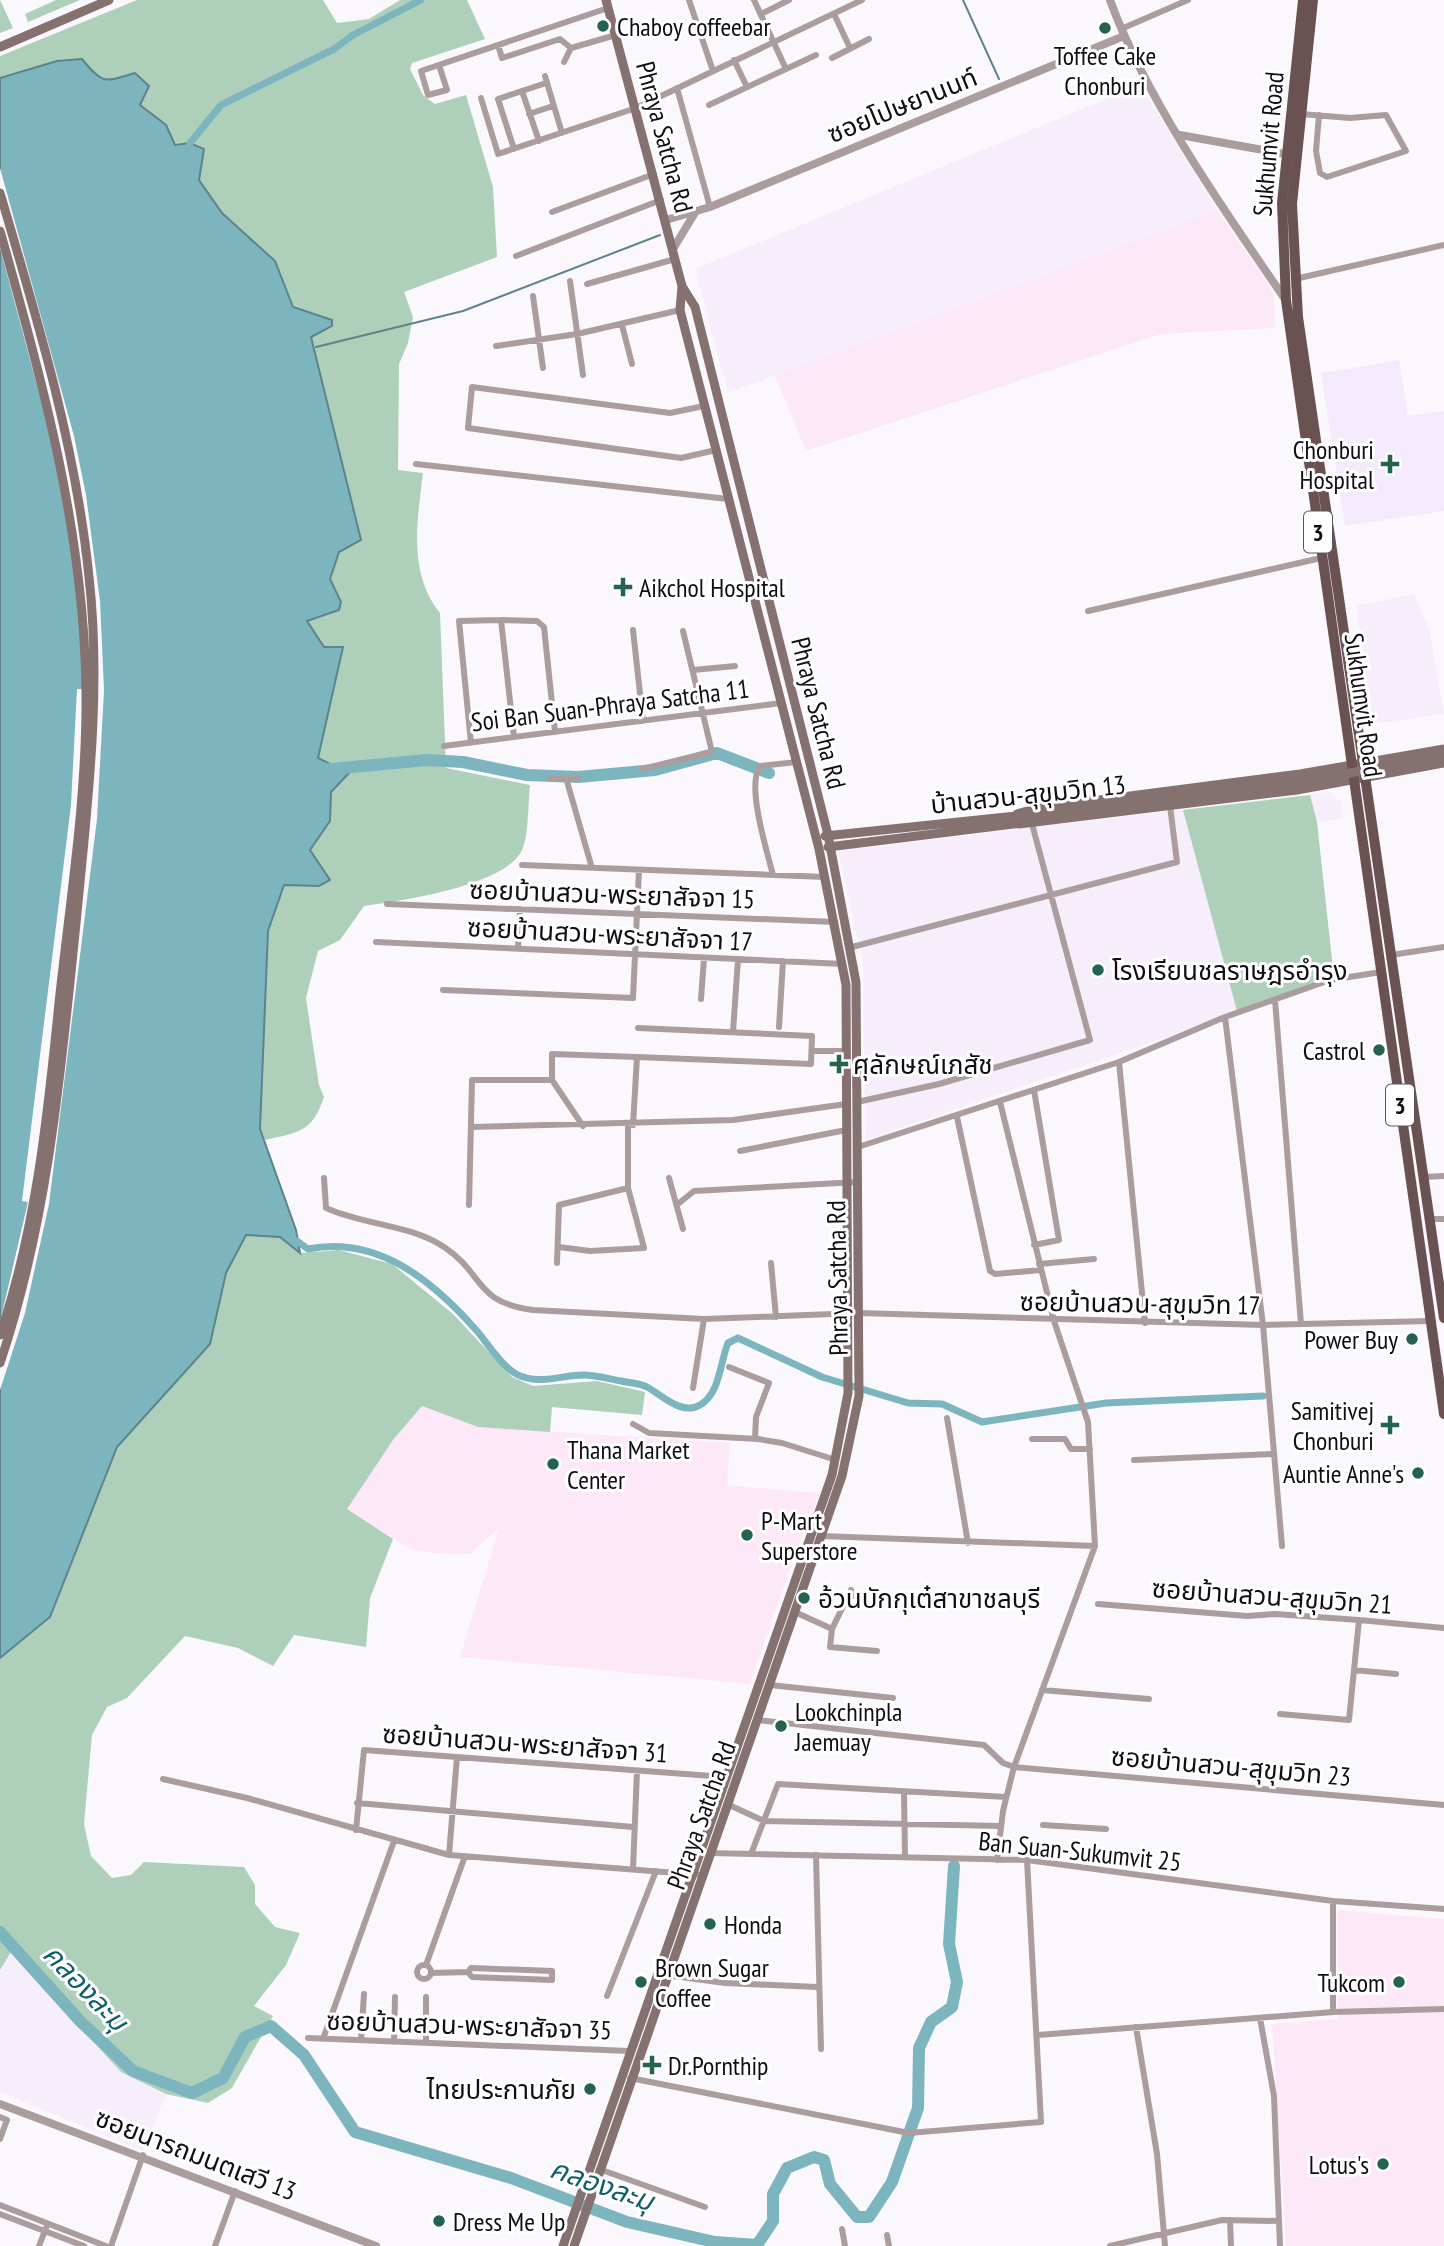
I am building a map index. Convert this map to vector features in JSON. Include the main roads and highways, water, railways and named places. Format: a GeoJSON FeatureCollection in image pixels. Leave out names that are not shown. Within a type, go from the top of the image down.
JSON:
{"type":"FeatureCollection","features":[{"type":"Feature","properties":{"kind":"main road"},"geometry":{"type":"LineString","coordinates":[[0,47],[109,0]]}},
{"type":"Feature","properties":{"kind":"main road","name":"Sukhumvit Road"},"geometry":{"type":"LineString","coordinates":[[1303,0],[1282,241],[1286,300],[1444,1414]]}},
{"type":"Feature","properties":{"kind":"main road","name":"Sukhumvit Road"},"geometry":{"type":"LineString","coordinates":[[1313,0],[1301,114],[1291,155],[1295,279],[1444,1318]]}},
{"type":"Feature","properties":{"kind":"main road","name":"Phraya Satcha Rd"},"geometry":{"type":"LineString","coordinates":[[563,2246],[586,2193],[629,2051],[666,1975],[770,1685],[842,1476],[859,1396],[856,982],[852,947],[831,847],[695,307],[682,286],[607,4]]}},
{"type":"Feature","properties":{"kind":"main road"},"geometry":{"type":"LineString","coordinates":[[0,193],[28,288],[72,466],[89,576],[95,695],[93,758],[46,1182],[13,1326],[0,1363]]}},
{"type":"Feature","properties":{"kind":"main road"},"geometry":{"type":"LineString","coordinates":[[0,231],[62,467],[79,575],[86,695],[84,756],[57,1029],[36,1182],[22,1251],[0,1335]]}},
{"type":"Feature","properties":{"kind":"main road","name":"Phraya Satcha Rd"},"geometry":{"type":"LineString","coordinates":[[586,2193],[599,2169],[630,2078],[647,2014],[692,1874],[836,1460],[848,1393],[843,964],[819,849],[680,310],[682,286]]}},
{"type":"Feature","properties":{"kind":"main road"},"geometry":{"type":"LineString","coordinates":[[680,310],[695,307]]}},
{"type":"Feature","properties":{"kind":"main road"},"geometry":{"type":"LineString","coordinates":[[729,499],[743,499]]}},
{"type":"Feature","properties":{"kind":"main road"},"geometry":{"type":"LineString","coordinates":[[753,593],[767,592]]}},
{"type":"Feature","properties":{"kind":"main road"},"geometry":{"type":"LineString","coordinates":[[781,703],[794,700]]}},
{"type":"Feature","properties":{"kind":"main road"},"geometry":{"type":"LineString","coordinates":[[1439,750],[1440,764],[1353,781],[1032,824],[1018,819],[1038,808],[1439,750]]}},
{"type":"Feature","properties":{"kind":"main road","name":"บ้านสวน-สุขุมวิท 13"},"geometry":{"type":"LineString","coordinates":[[819,849],[1018,819],[1306,781],[1444,756]]}},
{"type":"Feature","properties":{"kind":"main road","name":"บ้านสวน-สุขุมวิท 13"},"geometry":{"type":"LineString","coordinates":[[816,837],[1018,819]]}},
{"type":"Feature","properties":{"kind":"main road","name":"Phraya Satcha Rd"},"geometry":{"type":"LineString","coordinates":[[573,2246],[580,2210]]}},
{"type":"Feature","properties":{"kind":"water"},"geometry":{"type":"Polygon","coordinates":[[[82,59],[100,77],[110,79],[135,73],[149,86],[140,105],[166,125],[175,145],[190,143],[204,149],[199,180],[222,213],[275,261],[293,307],[332,320],[332,326],[311,337],[361,540],[339,552],[330,579],[341,602],[339,610],[307,621],[324,647],[343,647],[318,758],[349,773],[331,792],[330,821],[310,850],[330,880],[319,886],[284,885],[268,931],[260,1129],[296,1230],[300,1253],[280,1237],[246,1235],[226,1273],[210,1344],[117,1447],[50,1617],[0,1658],[0,78],[57,61],[82,59]]]}},
{"type":"Feature","properties":{"kind":"waterway"},"geometry":{"type":"LineString","coordinates":[[190,143],[221,105],[334,49],[353,35],[421,0]]}},
{"type":"Feature","properties":{"kind":"waterway"},"geometry":{"type":"LineString","coordinates":[[963,0],[999,79]]}},
{"type":"Feature","properties":{"kind":"waterway"},"geometry":{"type":"LineString","coordinates":[[316,347],[463,311],[660,235]]}},
{"type":"Feature","properties":{"kind":"waterway"},"geometry":{"type":"LineString","coordinates":[[320,770],[427,760],[463,762],[527,775],[578,777],[655,770],[717,753],[769,773]]}},
{"type":"Feature","properties":{"kind":"waterway"},"geometry":{"type":"LineString","coordinates":[[297,1241],[308,1249],[334,1246],[358,1249],[402,1266],[442,1295],[477,1331],[500,1360],[516,1374],[541,1380],[589,1375],[638,1384],[686,1408],[693,1408],[707,1400],[716,1386],[728,1343],[738,1338],[822,1377],[908,1403],[942,1404],[982,1422],[1106,1403],[1263,1396]]}},
{"type":"Feature","properties":{"kind":"waterway","name":"คลองละมุ"},"geometry":{"type":"LineString","coordinates":[[0,1932],[80,2021],[133,2071],[192,2093],[223,2078],[245,2037],[271,2026],[304,2055],[355,2132],[511,2178],[627,2222],[715,2242],[757,2245],[773,2221],[773,2194],[787,2168],[814,2157],[824,2160],[830,2184],[857,2217],[869,2217],[892,2182],[918,2108],[919,2048],[931,2022],[952,2007],[957,1982],[949,1944],[954,1866]]}},
{"type":"Feature","properties":{"kind":"place","name":"Chaboy coffeebar"},"geometry":{"type":"Point","coordinates":[603,26]}},
{"type":"Feature","properties":{"kind":"place","name":"Toffee Cake Chonburi"},"geometry":{"type":"Point","coordinates":[1105,28]}},
{"type":"Feature","properties":{"kind":"place","name":"Chonburi Hospital"},"geometry":{"type":"Point","coordinates":[1390,464]}},
{"type":"Feature","properties":{"kind":"place","name":"Aikchol Hospital"},"geometry":{"type":"Point","coordinates":[623,587]}},
{"type":"Feature","properties":{"kind":"place","name":"โรงเรียนชลราษฎรอำรุง"},"geometry":{"type":"Point","coordinates":[1098,970]}},
{"type":"Feature","properties":{"kind":"place","name":"Castrol"},"geometry":{"type":"Point","coordinates":[1379,1050]}},
{"type":"Feature","properties":{"kind":"place","name":"ศุลักษณ์เภสัช"},"geometry":{"type":"Point","coordinates":[839,1064]}},
{"type":"Feature","properties":{"kind":"place","name":"Power Buy"},"geometry":{"type":"Point","coordinates":[1412,1339]}},
{"type":"Feature","properties":{"kind":"place","name":"Samitivej Chonburi"},"geometry":{"type":"Point","coordinates":[1390,1425]}},
{"type":"Feature","properties":{"kind":"place","name":"Thana Market Center"},"geometry":{"type":"Point","coordinates":[553,1464]}},
{"type":"Feature","properties":{"kind":"place","name":"Auntie Anne's"},"geometry":{"type":"Point","coordinates":[1418,1473]}},
{"type":"Feature","properties":{"kind":"place","name":"P-Mart Superstore"},"geometry":{"type":"Point","coordinates":[747,1535]}},
{"type":"Feature","properties":{"kind":"place","name":"อ้วนบักกุเต๋สาขาชลบุรี"},"geometry":{"type":"Point","coordinates":[804,1598]}},
{"type":"Feature","properties":{"kind":"place","name":"Lookchinpla Jaemuay"},"geometry":{"type":"Point","coordinates":[781,1726]}},
{"type":"Feature","properties":{"kind":"place","name":"Honda"},"geometry":{"type":"Point","coordinates":[710,1924]}},
{"type":"Feature","properties":{"kind":"place","name":"Brown Sugar Coffee"},"geometry":{"type":"Point","coordinates":[641,1982]}},
{"type":"Feature","properties":{"kind":"place","name":"Tukcom"},"geometry":{"type":"Point","coordinates":[1399,1982]}},
{"type":"Feature","properties":{"kind":"place","name":"Dr.Pornthip"},"geometry":{"type":"Point","coordinates":[652,2065]}},
{"type":"Feature","properties":{"kind":"place","name":"ไทยประกานภัย"},"geometry":{"type":"Point","coordinates":[590,2089]}},
{"type":"Feature","properties":{"kind":"place","name":"Lotus's"},"geometry":{"type":"Point","coordinates":[1383,2164]}},
{"type":"Feature","properties":{"kind":"place","name":"Dress Me Up"},"geometry":{"type":"Point","coordinates":[439,2221]}}]}
